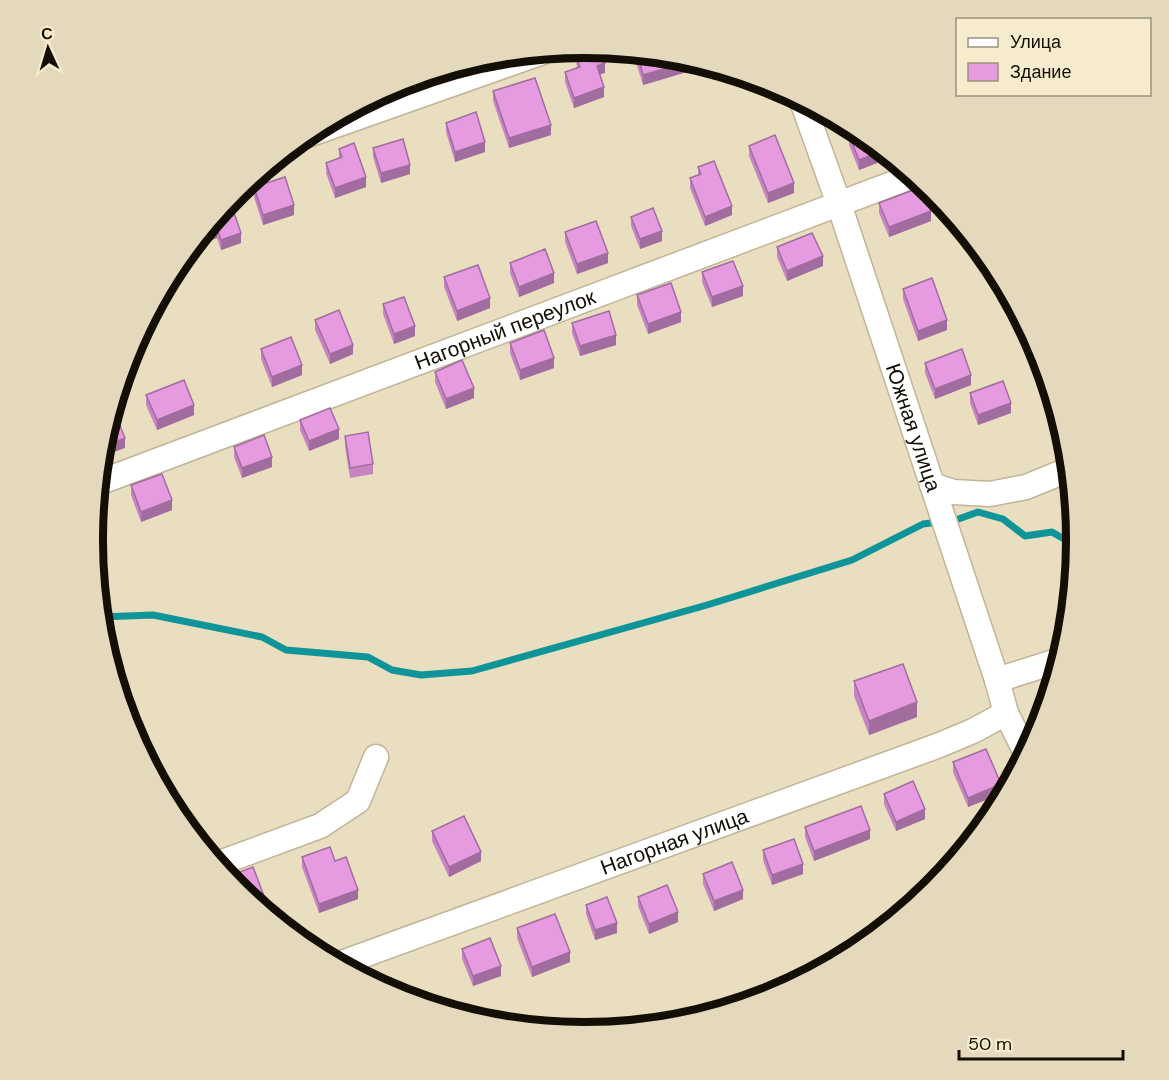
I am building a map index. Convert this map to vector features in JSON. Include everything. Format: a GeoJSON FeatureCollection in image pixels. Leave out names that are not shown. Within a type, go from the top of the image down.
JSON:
{"type":"FeatureCollection","features":[{"type":"Feature","properties":{"kind":"street"},"geometry":{"type":"LineString","coordinates":[[348,121],[503,66]]}},
{"type":"Feature","properties":{"kind":"street","name":"Южная улица"},"geometry":{"type":"LineString","coordinates":[[806,113],[839,204],[1006,713],[1021,742]]}},
{"type":"Feature","properties":{"kind":"street","name":"Нагорный переулок"},"geometry":{"type":"LineString","coordinates":[[107,480],[904,180]]}},
{"type":"Feature","properties":{"kind":"street"},"geometry":{"type":"LineString","coordinates":[[932,485],[953,492],[990,494],[1026,487],[1061,473]]}},
{"type":"Feature","properties":{"kind":"street"},"geometry":{"type":"LineString","coordinates":[[997,680],[1050,663]]}},
{"type":"Feature","properties":{"kind":"street","name":"Нагорная улица"},"geometry":{"type":"LineString","coordinates":[[350,960],[937,746],[1006,713]]}},
{"type":"Feature","properties":{"kind":"street"},"geometry":{"type":"LineString","coordinates":[[226,861],[320,826],[358,801],[376,757]]}},
{"type":"Feature","properties":{"kind":"building"},"geometry":{"type":"Polygon","coordinates":[[[576,59],[604,59],[605,63],[597,66],[604,87],[574,98],[565,72],[580,67],[576,59]]]}},
{"type":"Feature","properties":{"kind":"building"},"geometry":{"type":"Polygon","coordinates":[[[640,62],[671,67],[643,75],[640,62]]]}},
{"type":"Feature","properties":{"kind":"building"},"geometry":{"type":"Polygon","coordinates":[[[535,78],[551,125],[509,138],[493,91],[535,78]]]}},
{"type":"Feature","properties":{"kind":"building"},"geometry":{"type":"Polygon","coordinates":[[[476,112],[485,142],[455,152],[446,123],[476,112]]]}},
{"type":"Feature","properties":{"kind":"building"},"geometry":{"type":"Polygon","coordinates":[[[775,135],[794,183],[768,193],[749,146],[775,135]]]}},
{"type":"Feature","properties":{"kind":"building"},"geometry":{"type":"Polygon","coordinates":[[[403,139],[410,165],[381,173],[373,148],[403,139]]]}},
{"type":"Feature","properties":{"kind":"building"},"geometry":{"type":"Polygon","coordinates":[[[851,139],[873,155],[859,160],[851,139]]]}},
{"type":"Feature","properties":{"kind":"building"},"geometry":{"type":"Polygon","coordinates":[[[354,143],[366,177],[335,188],[326,163],[342,157],[339,149],[354,143]]]}},
{"type":"Feature","properties":{"kind":"building"},"geometry":{"type":"Polygon","coordinates":[[[714,161],[732,206],[705,217],[690,178],[701,174],[698,167],[714,161]]]}},
{"type":"Feature","properties":{"kind":"building"},"geometry":{"type":"Polygon","coordinates":[[[285,177],[294,205],[263,215],[255,190],[259,185],[285,177]]]}},
{"type":"Feature","properties":{"kind":"building"},"geometry":{"type":"Polygon","coordinates":[[[914,190],[928,203],[931,211],[889,227],[879,203],[914,190]]]}},
{"type":"Feature","properties":{"kind":"building"},"geometry":{"type":"Polygon","coordinates":[[[653,208],[662,231],[640,239],[631,217],[653,208]]]}},
{"type":"Feature","properties":{"kind":"building"},"geometry":{"type":"Polygon","coordinates":[[[233,211],[241,233],[221,240],[217,229],[233,211]]]}},
{"type":"Feature","properties":{"kind":"building"},"geometry":{"type":"Polygon","coordinates":[[[596,221],[608,253],[577,264],[565,232],[596,221]]]}},
{"type":"Feature","properties":{"kind":"building"},"geometry":{"type":"Polygon","coordinates":[[[812,233],[823,256],[787,271],[777,247],[812,233]]]}},
{"type":"Feature","properties":{"kind":"building"},"geometry":{"type":"Polygon","coordinates":[[[545,249],[554,273],[519,287],[510,263],[545,249]]]}},
{"type":"Feature","properties":{"kind":"building"},"geometry":{"type":"Polygon","coordinates":[[[733,261],[743,286],[712,297],[702,272],[733,261]]]}},
{"type":"Feature","properties":{"kind":"building"},"geometry":{"type":"Polygon","coordinates":[[[478,265],[490,298],[457,311],[444,277],[478,265]]]}},
{"type":"Feature","properties":{"kind":"building"},"geometry":{"type":"Polygon","coordinates":[[[932,278],[947,320],[918,331],[903,289],[932,278]]]}},
{"type":"Feature","properties":{"kind":"building"},"geometry":{"type":"Polygon","coordinates":[[[671,283],[681,312],[648,324],[637,295],[671,283]]]}},
{"type":"Feature","properties":{"kind":"building"},"geometry":{"type":"Polygon","coordinates":[[[404,297],[415,326],[394,334],[383,304],[404,297]]]}},
{"type":"Feature","properties":{"kind":"building"},"geometry":{"type":"Polygon","coordinates":[[[339,310],[353,345],[330,354],[315,320],[339,310]]]}},
{"type":"Feature","properties":{"kind":"building"},"geometry":{"type":"Polygon","coordinates":[[[609,311],[616,335],[580,346],[572,323],[609,311]]]}},
{"type":"Feature","properties":{"kind":"building"},"geometry":{"type":"Polygon","coordinates":[[[544,330],[554,358],[520,370],[510,343],[544,330]]]}},
{"type":"Feature","properties":{"kind":"building"},"geometry":{"type":"Polygon","coordinates":[[[291,337],[302,365],[272,377],[261,349],[291,337]]]}},
{"type":"Feature","properties":{"kind":"building"},"geometry":{"type":"Polygon","coordinates":[[[962,349],[971,375],[935,389],[925,363],[962,349]]]}},
{"type":"Feature","properties":{"kind":"building"},"geometry":{"type":"Polygon","coordinates":[[[462,360],[474,388],[446,399],[435,372],[462,360]]]}},
{"type":"Feature","properties":{"kind":"building"},"geometry":{"type":"Polygon","coordinates":[[[184,380],[194,405],[157,420],[146,395],[184,380]]]}},
{"type":"Feature","properties":{"kind":"building"},"geometry":{"type":"Polygon","coordinates":[[[1003,381],[1011,403],[978,415],[970,393],[1003,381]]]}},
{"type":"Feature","properties":{"kind":"building"},"geometry":{"type":"Polygon","coordinates":[[[330,408],[339,429],[309,441],[300,420],[330,408]]]}},
{"type":"Feature","properties":{"kind":"building"},"geometry":{"type":"Polygon","coordinates":[[[118,420],[125,438],[113,443],[118,420]]]}},
{"type":"Feature","properties":{"kind":"building"},"geometry":{"type":"Polygon","coordinates":[[[368,432],[373,464],[350,468],[345,436],[368,432]]]}},
{"type":"Feature","properties":{"kind":"building"},"geometry":{"type":"Polygon","coordinates":[[[264,435],[272,457],[242,468],[234,447],[264,435]]]}},
{"type":"Feature","properties":{"kind":"building"},"geometry":{"type":"Polygon","coordinates":[[[162,474],[172,500],[141,512],[131,485],[162,474]]]}},
{"type":"Feature","properties":{"kind":"building"},"geometry":{"type":"Polygon","coordinates":[[[903,664],[917,702],[869,721],[854,681],[903,664]]]}},
{"type":"Feature","properties":{"kind":"building"},"geometry":{"type":"Polygon","coordinates":[[[986,749],[1000,782],[968,798],[953,762],[986,749]]]}},
{"type":"Feature","properties":{"kind":"building"},"geometry":{"type":"Polygon","coordinates":[[[913,781],[925,809],[896,822],[884,794],[913,781]]]}},
{"type":"Feature","properties":{"kind":"building"},"geometry":{"type":"Polygon","coordinates":[[[861,806],[870,830],[814,851],[805,827],[861,806]]]}},
{"type":"Feature","properties":{"kind":"building"},"geometry":{"type":"Polygon","coordinates":[[[464,816],[481,852],[449,867],[432,831],[464,816]]]}},
{"type":"Feature","properties":{"kind":"building"},"geometry":{"type":"Polygon","coordinates":[[[794,839],[803,864],[772,875],[763,850],[794,839]]]}},
{"type":"Feature","properties":{"kind":"building"},"geometry":{"type":"Polygon","coordinates":[[[330,847],[335,861],[346,857],[358,890],[319,904],[302,857],[330,847]]]}},
{"type":"Feature","properties":{"kind":"building"},"geometry":{"type":"Polygon","coordinates":[[[732,862],[743,890],[714,901],[703,874],[732,862]]]}},
{"type":"Feature","properties":{"kind":"building"},"geometry":{"type":"Polygon","coordinates":[[[253,867],[266,901],[244,880],[237,873],[253,867]]]}},
{"type":"Feature","properties":{"kind":"building"},"geometry":{"type":"Polygon","coordinates":[[[667,885],[678,912],[649,924],[638,897],[667,885]]]}},
{"type":"Feature","properties":{"kind":"building"},"geometry":{"type":"Polygon","coordinates":[[[607,897],[617,923],[595,930],[586,905],[607,897]]]}},
{"type":"Feature","properties":{"kind":"building"},"geometry":{"type":"Polygon","coordinates":[[[555,914],[570,952],[532,967],[517,928],[555,914]]]}},
{"type":"Feature","properties":{"kind":"building"},"geometry":{"type":"Polygon","coordinates":[[[490,938],[501,966],[473,976],[462,949],[490,938]]]}},
{"type":"Feature","properties":{"kind":"waterway"},"geometry":{"type":"LineString","coordinates":[[950,522],[978,512],[1003,519],[1025,536],[1052,532],[1066,540]]}},
{"type":"Feature","properties":{"kind":"waterway"},"geometry":{"type":"LineString","coordinates":[[109,617],[153,615],[262,637],[286,650],[368,657],[392,670],[421,675],[472,671],[707,605],[852,560],[923,524],[939,522]]}}]}
